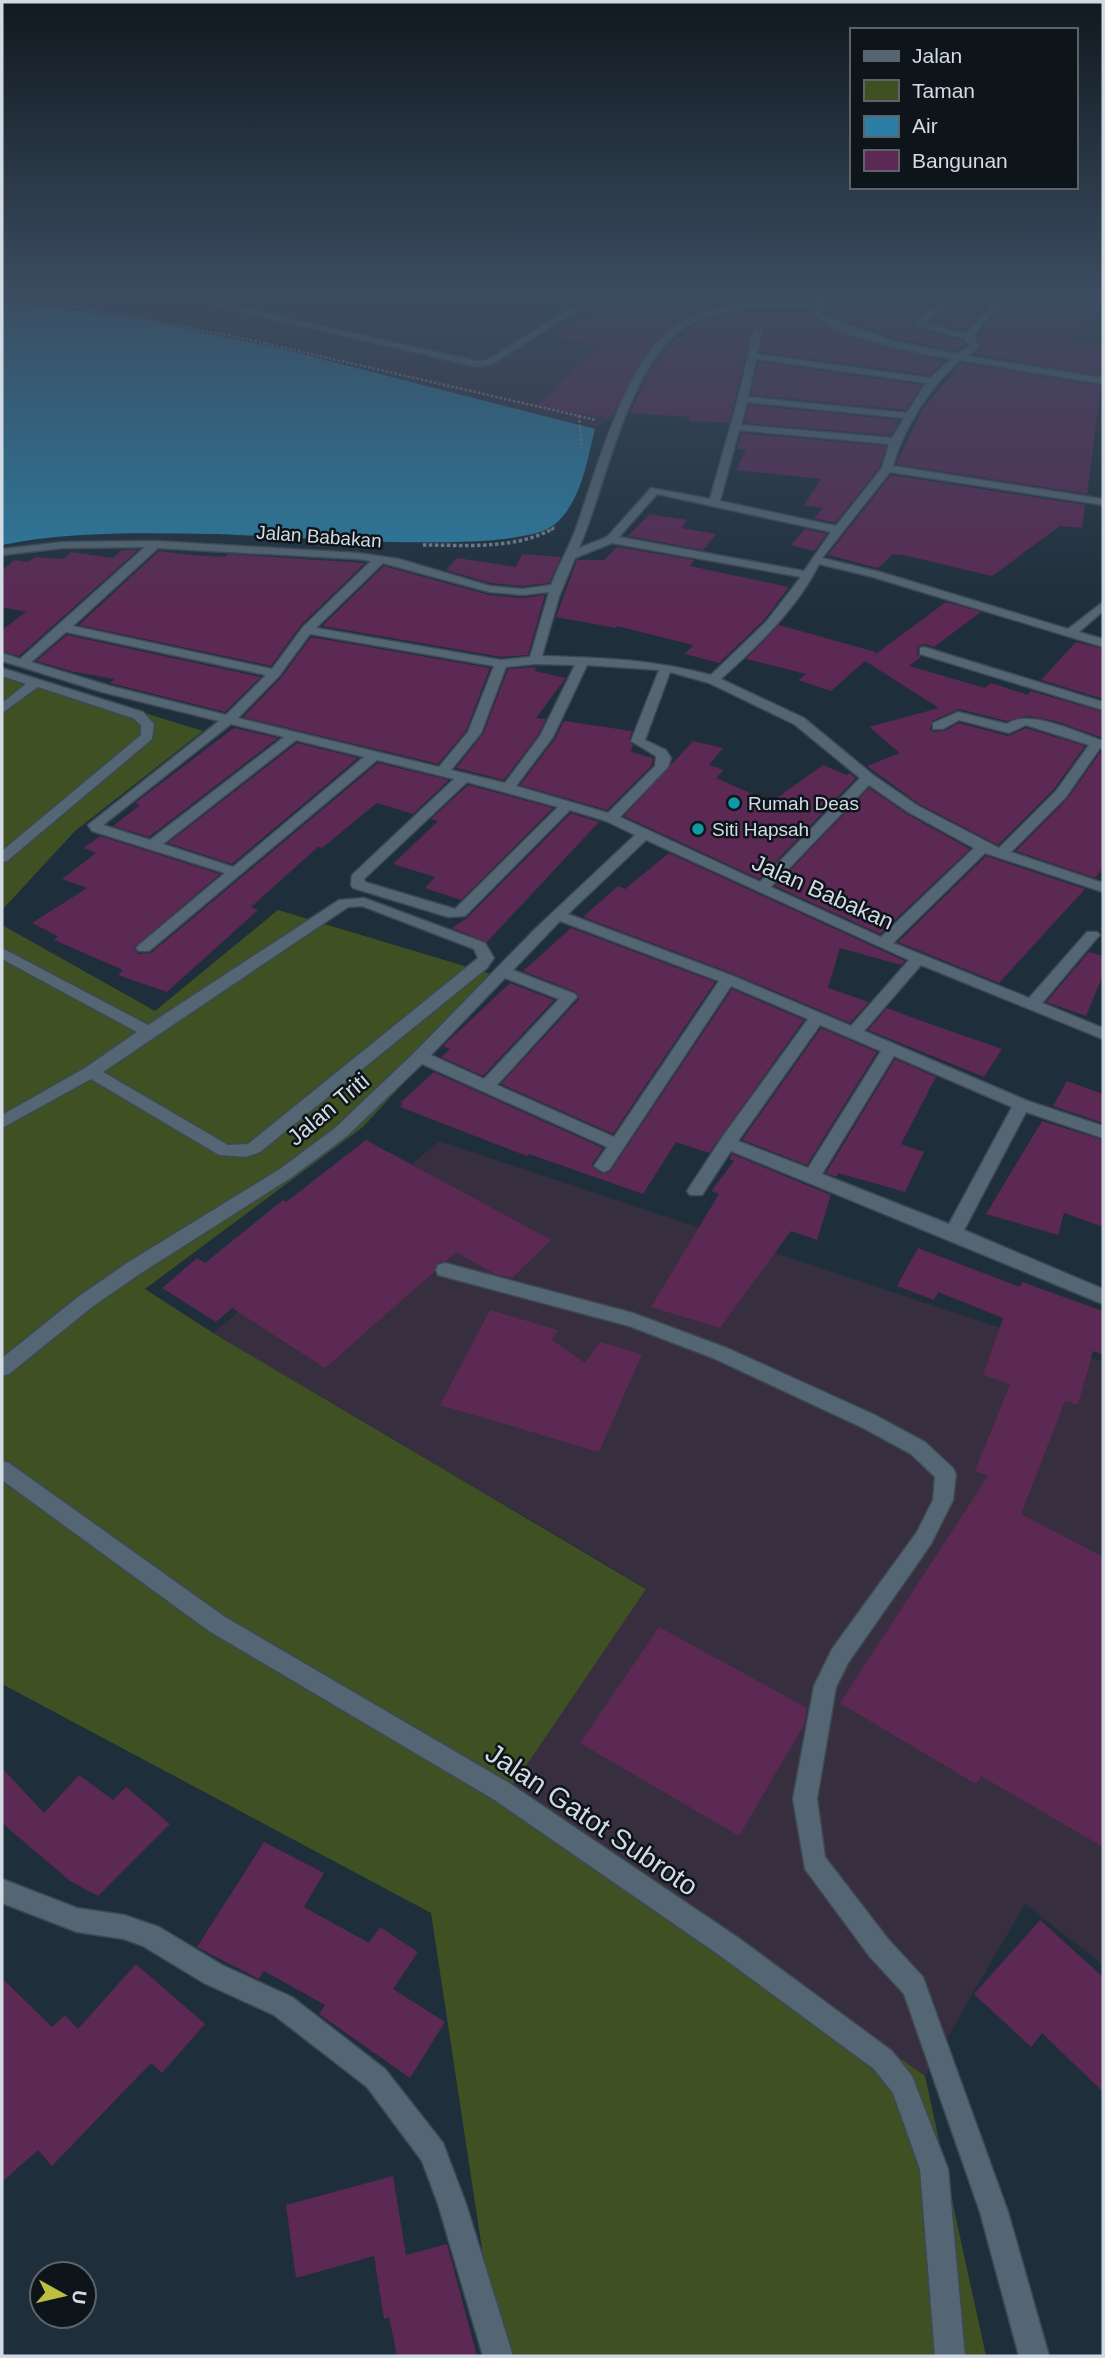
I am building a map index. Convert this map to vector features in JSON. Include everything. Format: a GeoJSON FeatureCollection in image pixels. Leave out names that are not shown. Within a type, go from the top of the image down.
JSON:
{"type":"FeatureCollection","features":[{"type":"Feature","properties":{"kind":"street"},"geometry":{"type":"LineString","coordinates":[[535,660],[556,588],[630,400]]}},
{"type":"Feature","properties":{"kind":"street"},"geometry":{"type":"LineString","coordinates":[[714,502],[743,400]]}},
{"type":"Feature","properties":{"kind":"street"},"geometry":{"type":"LineString","coordinates":[[753,400],[909,416]]}},
{"type":"Feature","properties":{"kind":"street"},"geometry":{"type":"LineString","coordinates":[[713,680],[774,619],[809,575],[815,560],[887,468],[895,441],[919,400]]}},
{"type":"Feature","properties":{"kind":"street"},"geometry":{"type":"LineString","coordinates":[[734,426],[895,441]]}},
{"type":"Feature","properties":{"kind":"street"},"geometry":{"type":"LineString","coordinates":[[887,468],[1103,502]]}},
{"type":"Feature","properties":{"kind":"street"},"geometry":{"type":"LineString","coordinates":[[570,556],[611,539],[655,490],[839,530]]}},
{"type":"Feature","properties":{"kind":"street"},"geometry":{"type":"LineString","coordinates":[[611,539],[809,575]]}},
{"type":"Feature","properties":{"kind":"street"},"geometry":{"type":"LineString","coordinates":[[22,663],[155,544]]}},
{"type":"Feature","properties":{"kind":"street","name":"Jalan Babakan"},"geometry":{"type":"LineString","coordinates":[[2,552],[63,545],[155,544],[380,558],[489,589],[523,592],[556,588]]}},
{"type":"Feature","properties":{"kind":"street"},"geometry":{"type":"LineString","coordinates":[[235,872],[97,828],[95,825],[229,719],[275,673],[307,630],[380,558]]}},
{"type":"Feature","properties":{"kind":"street"},"geometry":{"type":"LineString","coordinates":[[815,560],[876,574],[1103,643]]}},
{"type":"Feature","properties":{"kind":"street"},"geometry":{"type":"LineString","coordinates":[[1070,632],[1103,605]]}},
{"type":"Feature","properties":{"kind":"street"},"geometry":{"type":"LineString","coordinates":[[64,628],[275,673]]}},
{"type":"Feature","properties":{"kind":"street"},"geometry":{"type":"LineString","coordinates":[[307,630],[501,664],[535,660],[630,662],[666,667],[713,680],[799,721],[868,778],[913,809],[983,847],[1103,888]]}},
{"type":"Feature","properties":{"kind":"street"},"geometry":{"type":"LineString","coordinates":[[924,651],[1103,706]]}},
{"type":"Feature","properties":{"kind":"street","name":"Jalan Babakan"},"geometry":{"type":"LineString","coordinates":[[2,657],[106,689],[508,788],[611,818],[883,944],[1103,1034]]}},
{"type":"Feature","properties":{"kind":"street"},"geometry":{"type":"LineString","coordinates":[[508,788],[545,737],[583,662]]}},
{"type":"Feature","properties":{"kind":"street"},"geometry":{"type":"LineString","coordinates":[[442,772],[474,733],[501,664]]}},
{"type":"Feature","properties":{"kind":"street"},"geometry":{"type":"LineString","coordinates":[[611,818],[661,767],[664,758],[661,752],[638,741],[666,667]]}},
{"type":"Feature","properties":{"kind":"street"},"geometry":{"type":"LineString","coordinates":[[2,672],[138,715],[148,724],[147,736],[2,858]]}},
{"type":"Feature","properties":{"kind":"street"},"geometry":{"type":"LineString","coordinates":[[2,709],[34,684]]}},
{"type":"Feature","properties":{"kind":"street"},"geometry":{"type":"LineString","coordinates":[[938,726],[958,716],[1001,729],[1009,729],[1018,722],[1027,721],[1100,744],[1061,794],[1001,854]]}},
{"type":"Feature","properties":{"kind":"street"},"geometry":{"type":"LineString","coordinates":[[153,845],[293,736]]}},
{"type":"Feature","properties":{"kind":"street"},"geometry":{"type":"LineString","coordinates":[[144,948],[373,756]]}},
{"type":"Feature","properties":{"kind":"street"},"geometry":{"type":"LineString","coordinates":[[464,777],[357,878],[358,885],[453,914],[460,913],[568,805]]}},
{"type":"Feature","properties":{"kind":"street"},"geometry":{"type":"LineString","coordinates":[[761,889],[868,778]]}},
{"type":"Feature","properties":{"kind":"street","name":"Jalan Triti"},"geometry":{"type":"LineString","coordinates":[[2,1369],[85,1302],[134,1268],[286,1173],[341,1132],[643,835]]}},
{"type":"Feature","properties":{"kind":"street"},"geometry":{"type":"LineString","coordinates":[[883,944],[983,847]]}},
{"type":"Feature","properties":{"kind":"street"},"geometry":{"type":"LineString","coordinates":[[2,1122],[91,1072],[344,903],[364,902],[480,946],[486,958],[482,965],[460,983],[254,1148],[246,1151],[225,1151],[91,1072]]}},
{"type":"Feature","properties":{"kind":"street"},"geometry":{"type":"LineString","coordinates":[[559,916],[728,979],[1022,1105],[1103,1132]]}},
{"type":"Feature","properties":{"kind":"street"},"geometry":{"type":"LineString","coordinates":[[1033,1004],[1092,934]]}},
{"type":"Feature","properties":{"kind":"street"},"geometry":{"type":"LineString","coordinates":[[2,953],[149,1032]]}},
{"type":"Feature","properties":{"kind":"street"},"geometry":{"type":"LineString","coordinates":[[853,1033],[919,958]]}},
{"type":"Feature","properties":{"kind":"street"},"geometry":{"type":"LineString","coordinates":[[486,1087],[569,997],[502,971]]}},
{"type":"Feature","properties":{"kind":"street"},"geometry":{"type":"LineString","coordinates":[[603,1166],[728,979]]}},
{"type":"Feature","properties":{"kind":"street"},"geometry":{"type":"LineString","coordinates":[[696,1191],[727,1143],[817,1018]]}},
{"type":"Feature","properties":{"kind":"street"},"geometry":{"type":"LineString","coordinates":[[812,1175],[890,1049]]}},
{"type":"Feature","properties":{"kind":"street"},"geometry":{"type":"LineString","coordinates":[[419,1057],[617,1145]]}},
{"type":"Feature","properties":{"kind":"street"},"geometry":{"type":"LineString","coordinates":[[953,1233],[1022,1105]]}},
{"type":"Feature","properties":{"kind":"street"},"geometry":{"type":"LineString","coordinates":[[727,1143],[812,1175],[1103,1297]]}},
{"type":"Feature","properties":{"kind":"street"},"geometry":{"type":"LineString","coordinates":[[445,1270],[633,1320],[720,1353],[868,1421],[918,1448],[946,1474],[943,1500],[924,1538],[840,1656],[825,1686],[804,1799],[814,1861],[879,1948],[914,1986],[994,2212],[1034,2356]]}},
{"type":"Feature","properties":{"kind":"street","name":"Jalan Gatot Subroto"},"geometry":{"type":"LineString","coordinates":[[2,1469],[217,1624],[513,1799],[731,1948],[883,2060],[903,2085],[934,2169],[950,2356]]}},
{"type":"Feature","properties":{"kind":"street"},"geometry":{"type":"LineString","coordinates":[[2,1891],[76,1920],[124,1927],[150,1936],[213,1973],[284,2006],[376,2078],[433,2153],[452,2204],[498,2356]]}},
{"type":"Feature","properties":{"kind":"path"},"geometry":{"type":"LineString","coordinates":[[510,400],[579,416],[580,458]]}},
{"type":"Feature","properties":{"kind":"path"},"geometry":{"type":"LineString","coordinates":[[414,545],[520,542],[547,534],[562,522]]}},
{"type":"Feature","properties":{"kind":"shaded area"},"geometry":{"type":"Polygon","coordinates":[[[482,400],[633,400],[629,407],[595,429],[482,400]]]}},
{"type":"Feature","properties":{"kind":"shaded area"},"geometry":{"type":"Polygon","coordinates":[[[439,1141],[1103,1362],[1103,1965],[1025,1904],[925,2076],[513,1785],[646,1588],[213,1333],[439,1141]]]}},
{"type":"Feature","properties":{"kind":"green space"},"geometry":{"type":"Polygon","coordinates":[[[2,669],[203,731],[75,831],[2,910],[2,669]]]}},
{"type":"Feature","properties":{"kind":"green space"},"geometry":{"type":"Polygon","coordinates":[[[278,910],[501,977],[363,1127],[145,1289],[213,1333],[646,1589],[513,1785],[925,2076],[986,2356],[515,2356],[491,2308],[431,1913],[2,1684],[2,925],[155,1011],[278,910]]]}},
{"type":"Feature","properties":{"kind":"water"},"geometry":{"type":"Polygon","coordinates":[[[2,400],[482,400],[595,429],[586,468],[571,505],[554,525],[530,535],[492,540],[392,542],[133,533],[54,537],[2,545],[2,400]]]}},
{"type":"Feature","properties":{"kind":"building"},"geometry":{"type":"Polygon","coordinates":[[[543,400],[620,400],[608,418],[536,407],[543,400]]]}},
{"type":"Feature","properties":{"kind":"building"},"geometry":{"type":"Polygon","coordinates":[[[636,400],[735,400],[729,423],[630,413],[636,400]]]}},
{"type":"Feature","properties":{"kind":"building"},"geometry":{"type":"Polygon","coordinates":[[[803,400],[912,400],[906,410],[803,400]]]}},
{"type":"Feature","properties":{"kind":"building"},"geometry":{"type":"Polygon","coordinates":[[[930,400],[1099,400],[1087,494],[896,464],[922,410],[930,400]]]}},
{"type":"Feature","properties":{"kind":"building"},"geometry":{"type":"Polygon","coordinates":[[[749,405],[900,420],[891,435],[744,423],[749,405]]]}},
{"type":"Feature","properties":{"kind":"building"},"geometry":{"type":"Polygon","coordinates":[[[741,433],[886,446],[880,467],[835,523],[814,518],[823,508],[804,505],[821,479],[736,470],[746,450],[737,449],[741,433]]]}},
{"type":"Feature","properties":{"kind":"building"},"geometry":{"type":"Polygon","coordinates":[[[891,475],[1085,505],[1082,528],[1060,526],[992,576],[904,555],[893,554],[878,568],[828,555],[891,475]]]}},
{"type":"Feature","properties":{"kind":"building"},"geometry":{"type":"Polygon","coordinates":[[[650,514],[687,520],[682,528],[716,534],[703,550],[628,536],[650,514]]]}},
{"type":"Feature","properties":{"kind":"building"},"geometry":{"type":"Polygon","coordinates":[[[805,529],[827,534],[814,551],[791,545],[805,529]]]}},
{"type":"Feature","properties":{"kind":"building"},"geometry":{"type":"Polygon","coordinates":[[[617,547],[694,560],[690,566],[789,587],[764,620],[719,663],[685,654],[693,645],[617,626],[616,628],[556,617],[577,560],[604,560],[617,547]]]}},
{"type":"Feature","properties":{"kind":"building"},"geometry":{"type":"Polygon","coordinates":[[[122,550],[138,550],[19,656],[2,651],[2,630],[26,612],[2,607],[2,571],[14,560],[27,562],[36,557],[63,559],[71,552],[113,558],[122,550]]]}},
{"type":"Feature","properties":{"kind":"building"},"geometry":{"type":"Polygon","coordinates":[[[159,551],[190,555],[226,557],[228,554],[365,563],[301,625],[271,666],[79,625],[159,551]]]}},
{"type":"Feature","properties":{"kind":"building"},"geometry":{"type":"Polygon","coordinates":[[[522,554],[561,557],[549,583],[523,586],[490,583],[446,570],[457,558],[516,567],[522,554]]]}},
{"type":"Feature","properties":{"kind":"building"},"geometry":{"type":"Polygon","coordinates":[[[384,566],[489,595],[523,598],[545,595],[528,655],[501,657],[322,626],[384,566]]]}},
{"type":"Feature","properties":{"kind":"building"},"geometry":{"type":"Polygon","coordinates":[[[946,602],[981,612],[934,647],[925,644],[918,646],[917,654],[921,657],[909,666],[985,688],[991,683],[1028,695],[1031,691],[1103,712],[1103,738],[1055,721],[1028,716],[1007,721],[959,709],[932,721],[930,729],[933,732],[944,731],[959,723],[1008,736],[1026,728],[1085,746],[1054,789],[998,845],[919,804],[867,766],[900,753],[869,727],[939,708],[865,661],[831,691],[798,680],[806,674],[746,659],[779,625],[876,652],[873,656],[946,602]]]}},
{"type":"Feature","properties":{"kind":"building"},"geometry":{"type":"Polygon","coordinates":[[[67,635],[261,677],[225,712],[110,683],[115,679],[74,672],[36,661],[67,635]]]}},
{"type":"Feature","properties":{"kind":"building"},"geometry":{"type":"Polygon","coordinates":[[[311,637],[490,668],[466,731],[438,764],[243,717],[281,678],[311,637]]]}},
{"type":"Feature","properties":{"kind":"building"},"geometry":{"type":"Polygon","coordinates":[[[1076,642],[1103,649],[1103,699],[1041,680],[1076,642]]]}},
{"type":"Feature","properties":{"kind":"building"},"geometry":{"type":"Polygon","coordinates":[[[536,667],[535,671],[566,678],[536,718],[546,719],[538,735],[504,780],[456,768],[483,734],[508,669],[536,667]]]}},
{"type":"Feature","properties":{"kind":"building"},"geometry":{"type":"Polygon","coordinates":[[[564,721],[632,731],[629,740],[633,745],[631,752],[653,758],[652,765],[607,810],[520,785],[555,739],[564,721]]]}},
{"type":"Feature","properties":{"kind":"building"},"geometry":{"type":"Polygon","coordinates":[[[234,728],[278,738],[149,837],[113,826],[140,805],[135,803],[234,728]]]}},
{"type":"Feature","properties":{"kind":"building"},"geometry":{"type":"Polygon","coordinates":[[[693,741],[723,748],[709,765],[724,770],[716,778],[771,802],[823,765],[847,775],[850,773],[856,778],[759,879],[624,816],[693,741]]]}},
{"type":"Feature","properties":{"kind":"building"},"geometry":{"type":"Polygon","coordinates":[[[297,743],[358,758],[232,864],[168,843],[297,743]]]}},
{"type":"Feature","properties":{"kind":"building"},"geometry":{"type":"Polygon","coordinates":[[[1101,751],[1103,868],[1095,878],[1016,851],[1068,798],[1101,751]]]}},
{"type":"Feature","properties":{"kind":"building"},"geometry":{"type":"Polygon","coordinates":[[[378,763],[449,780],[413,814],[377,803],[322,848],[318,847],[251,907],[258,910],[167,992],[118,975],[123,970],[54,940],[58,936],[32,923],[87,888],[62,879],[96,853],[84,848],[100,836],[220,874],[133,948],[139,954],[151,953],[378,763]]]}},
{"type":"Feature","properties":{"kind":"building"},"geometry":{"type":"Polygon","coordinates":[[[468,785],[553,808],[461,900],[425,888],[435,877],[393,864],[438,821],[431,819],[468,785]]]}},
{"type":"Feature","properties":{"kind":"building"},"geometry":{"type":"Polygon","coordinates":[[[869,788],[907,814],[970,849],[880,934],[775,886],[869,788]]]}},
{"type":"Feature","properties":{"kind":"building"},"geometry":{"type":"Polygon","coordinates":[[[571,813],[599,822],[487,942],[452,928],[467,918],[571,813]]]}},
{"type":"Feature","properties":{"kind":"building"},"geometry":{"type":"Polygon","coordinates":[[[669,853],[905,961],[901,965],[840,948],[828,988],[869,1002],[850,1023],[734,974],[583,917],[618,886],[625,889],[669,853]]]}},
{"type":"Feature","properties":{"kind":"building"},"geometry":{"type":"Polygon","coordinates":[[[986,856],[1085,889],[999,983],[898,942],[986,856]]]}},
{"type":"Feature","properties":{"kind":"building"},"geometry":{"type":"Polygon","coordinates":[[[571,928],[715,982],[613,1134],[501,1084],[579,999],[576,992],[523,971],[571,928]]]}},
{"type":"Feature","properties":{"kind":"building"},"geometry":{"type":"Polygon","coordinates":[[[1089,952],[1103,956],[1103,975],[1086,1016],[1046,1002],[1089,952]]]}},
{"type":"Feature","properties":{"kind":"building"},"geometry":{"type":"Polygon","coordinates":[[[510,983],[554,1000],[483,1076],[441,1057],[450,1049],[443,1046],[510,983]]]}},
{"type":"Feature","properties":{"kind":"building"},"geometry":{"type":"Polygon","coordinates":[[[732,989],[804,1020],[709,1153],[676,1142],[643,1194],[529,1154],[527,1156],[400,1107],[403,1104],[400,1103],[434,1072],[603,1148],[591,1166],[602,1174],[610,1172],[732,989]]]}},
{"type":"Feature","properties":{"kind":"building"},"geometry":{"type":"Polygon","coordinates":[[[887,1008],[1002,1049],[984,1077],[868,1030],[887,1008]]]}},
{"type":"Feature","properties":{"kind":"building"},"geometry":{"type":"Polygon","coordinates":[[[821,1028],[877,1052],[807,1165],[742,1140],[821,1028]]]}},
{"type":"Feature","properties":{"kind":"building"},"geometry":{"type":"Polygon","coordinates":[[[895,1059],[936,1077],[901,1144],[924,1152],[905,1192],[838,1173],[837,1177],[826,1173],[895,1059]]]}},
{"type":"Feature","properties":{"kind":"building"},"geometry":{"type":"Polygon","coordinates":[[[1067,1081],[1103,1094],[1103,1123],[1053,1106],[1067,1081]]]}},
{"type":"Feature","properties":{"kind":"building"},"geometry":{"type":"Polygon","coordinates":[[[1042,1121],[1103,1140],[1103,1227],[1064,1213],[1058,1235],[986,1214],[1042,1121]]]}},
{"type":"Feature","properties":{"kind":"building"},"geometry":{"type":"Polygon","coordinates":[[[366,1140],[551,1240],[512,1278],[495,1274],[456,1252],[446,1261],[437,1262],[434,1272],[325,1368],[232,1308],[216,1322],[162,1288],[197,1258],[205,1263],[283,1200],[286,1202],[366,1140]]]}},
{"type":"Feature","properties":{"kind":"building"},"geometry":{"type":"Polygon","coordinates":[[[732,1154],[831,1195],[817,1240],[791,1231],[720,1328],[651,1307],[719,1194],[711,1191],[734,1161],[729,1159],[732,1154]]]}},
{"type":"Feature","properties":{"kind":"building"},"geometry":{"type":"Polygon","coordinates":[[[918,1248],[1020,1287],[1022,1282],[1103,1311],[1103,1355],[1093,1351],[1078,1405],[1065,1401],[1021,1514],[1103,1557],[1103,1847],[981,1776],[976,1784],[840,1703],[988,1476],[975,1471],[1010,1384],[983,1375],[1003,1318],[938,1292],[934,1300],[897,1286],[918,1248]]]}},
{"type":"Feature","properties":{"kind":"building"},"geometry":{"type":"Polygon","coordinates":[[[490,1310],[558,1330],[552,1340],[585,1363],[600,1342],[642,1354],[599,1452],[440,1405],[490,1310]]]}},
{"type":"Feature","properties":{"kind":"building"},"geometry":{"type":"Polygon","coordinates":[[[659,1627],[807,1708],[804,1725],[739,1836],[580,1743],[659,1627]]]}},
{"type":"Feature","properties":{"kind":"building"},"geometry":{"type":"Polygon","coordinates":[[[2,1768],[44,1813],[79,1775],[113,1800],[126,1787],[170,1824],[98,1896],[70,1881],[2,1823],[2,1768]]]}},
{"type":"Feature","properties":{"kind":"building"},"geometry":{"type":"Polygon","coordinates":[[[264,1842],[324,1873],[304,1907],[369,1943],[380,1927],[418,1952],[393,1989],[445,2022],[410,2078],[319,2014],[325,2005],[264,1971],[259,1979],[197,1947],[264,1842]]]}},
{"type":"Feature","properties":{"kind":"building"},"geometry":{"type":"Polygon","coordinates":[[[1040,1920],[1103,1977],[1103,2092],[1042,2033],[1031,2047],[974,1994],[1040,1920]]]}},
{"type":"Feature","properties":{"kind":"building"},"geometry":{"type":"Polygon","coordinates":[[[136,1964],[205,2024],[162,2073],[151,2063],[52,2166],[38,2150],[2,2182],[2,1978],[52,2027],[65,2015],[78,2029],[136,1964]]]}},
{"type":"Feature","properties":{"kind":"building"},"geometry":{"type":"Polygon","coordinates":[[[393,2176],[406,2255],[447,2244],[477,2356],[397,2356],[389,2317],[384,2319],[374,2256],[296,2278],[286,2205],[393,2176]]]}},
{"type":"Feature","properties":{"kind":"place","name":"Rumah Deas"},"geometry":{"type":"Point","coordinates":[734,803]}},
{"type":"Feature","properties":{"kind":"place","name":"Siti Hapsah"},"geometry":{"type":"Point","coordinates":[698,829]}}]}
